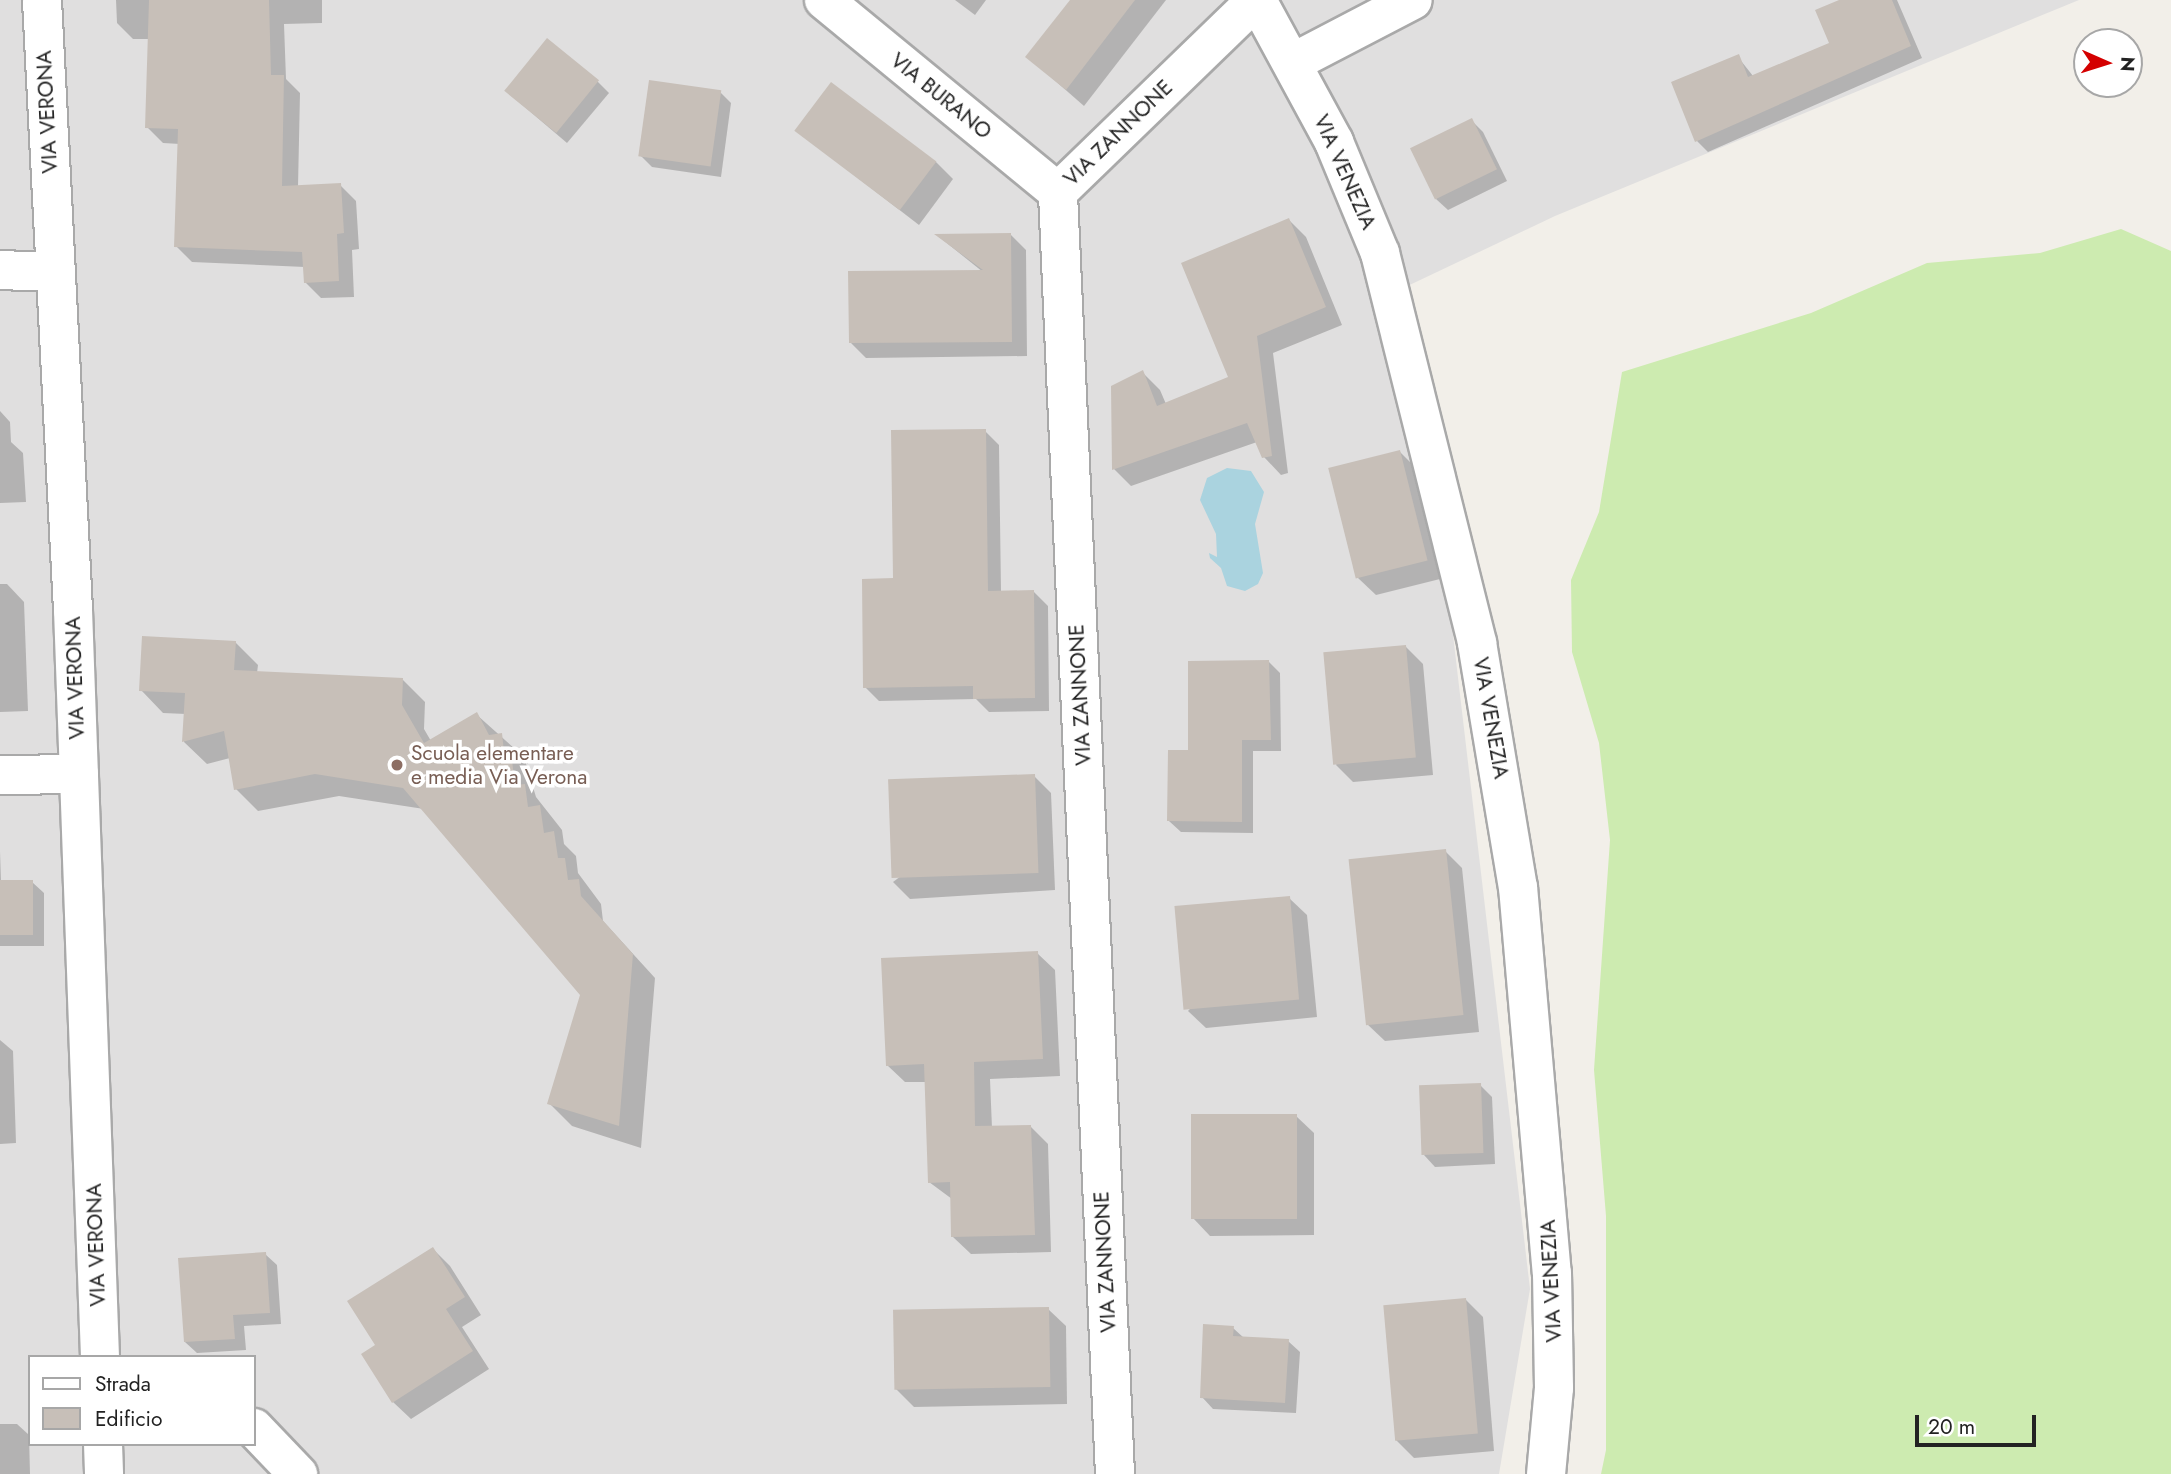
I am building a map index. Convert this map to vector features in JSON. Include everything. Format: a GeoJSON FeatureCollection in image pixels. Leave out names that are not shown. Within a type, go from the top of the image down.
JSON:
{"type":"FeatureCollection","features":[{"type":"Feature","properties":{"kind":"street","name":"VIA VERONA"},"geometry":{"type":"LineString","coordinates":[[42,0],[79,774],[100,1355]]}},
{"type":"Feature","properties":{"kind":"street","name":"VIA BURANO"},"geometry":{"type":"LineString","coordinates":[[824,0],[1058,192]]}},
{"type":"Feature","properties":{"kind":"street","name":"VIA ZANNONE"},"geometry":{"type":"LineString","coordinates":[[1115,1474],[1058,192],[1256,0]]}},
{"type":"Feature","properties":{"kind":"street","name":"VIA VENEZIA"},"geometry":{"type":"LineString","coordinates":[[1256,0],[1348,172],[1387,274],[1461,568],[1491,717],[1523,936],[1552,1273],[1554,1388],[1546,1474]]}},
{"type":"Feature","properties":{"kind":"street"},"geometry":{"type":"LineString","coordinates":[[1292,63],[1413,0]]}},
{"type":"Feature","properties":{"kind":"street"},"geometry":{"type":"LineString","coordinates":[[0,270],[55,272]]}},
{"type":"Feature","properties":{"kind":"street"},"geometry":{"type":"LineString","coordinates":[[0,775],[79,774]]}},
{"type":"Feature","properties":{"kind":"street"},"geometry":{"type":"LineString","coordinates":[[256,1429],[268,1438],[298,1474]]}},
{"type":"Feature","properties":{"kind":"street"},"geometry":{"type":"LineString","coordinates":[[103,1446],[104,1474]]}},
{"type":"Feature","properties":{"kind":"shaded area"},"geometry":{"type":"Polygon","coordinates":[[[0,0],[2079,0],[1555,216],[1378,300],[1443,550],[1530,1289],[1499,1474],[0,1474],[0,0]]]}},
{"type":"Feature","properties":{"kind":"green space"},"geometry":{"type":"Polygon","coordinates":[[[2121,229],[2171,251],[2171,1474],[1601,1474],[1606,1450],[1606,1216],[1594,1070],[1610,840],[1599,743],[1572,652],[1571,580],[1599,512],[1622,372],[1811,313],[1927,263],[2040,253],[2121,229]]]}},
{"type":"Feature","properties":{"kind":"water"},"geometry":{"type":"Polygon","coordinates":[[[1227,468],[1251,471],[1264,492],[1255,524],[1263,573],[1258,584],[1245,591],[1227,586],[1221,568],[1210,558],[1209,553],[1217,557],[1216,534],[1200,500],[1207,478],[1227,468]]]}},
{"type":"Feature","properties":{"kind":"building"},"geometry":{"type":"Polygon","coordinates":[[[149,0],[269,0],[271,75],[284,75],[282,186],[341,183],[344,233],[337,234],[339,281],[304,283],[302,252],[174,247],[178,129],[145,128],[149,0]]]}},
{"type":"Feature","properties":{"kind":"building"},"geometry":{"type":"Polygon","coordinates":[[[1070,0],[1135,0],[1066,90],[1025,57],[1070,0]]]}},
{"type":"Feature","properties":{"kind":"building"},"geometry":{"type":"Polygon","coordinates":[[[1839,0],[1892,0],[1911,46],[1695,142],[1671,82],[1739,54],[1748,77],[1829,43],[1815,10],[1839,0]]]}},
{"type":"Feature","properties":{"kind":"building"},"geometry":{"type":"Polygon","coordinates":[[[547,38],[599,80],[556,133],[504,91],[547,38]]]}},
{"type":"Feature","properties":{"kind":"building"},"geometry":{"type":"Polygon","coordinates":[[[649,80],[721,90],[711,166],[638,156],[649,80]]]}},
{"type":"Feature","properties":{"kind":"building"},"geometry":{"type":"Polygon","coordinates":[[[831,82],[936,161],[900,210],[794,131],[831,82]]]}},
{"type":"Feature","properties":{"kind":"building"},"geometry":{"type":"Polygon","coordinates":[[[1472,118],[1497,169],[1435,199],[1410,148],[1472,118]]]}},
{"type":"Feature","properties":{"kind":"building"},"geometry":{"type":"Polygon","coordinates":[[[1289,218],[1326,307],[1257,336],[1272,456],[1262,458],[1247,423],[1112,470],[1111,386],[1143,370],[1157,406],[1228,377],[1181,263],[1289,218]]]}},
{"type":"Feature","properties":{"kind":"building"},"geometry":{"type":"Polygon","coordinates":[[[1011,233],[1012,342],[849,343],[848,271],[983,270],[934,234],[1011,233]]]}},
{"type":"Feature","properties":{"kind":"building"},"geometry":{"type":"Polygon","coordinates":[[[986,429],[988,591],[1034,590],[1035,698],[973,699],[973,686],[863,688],[862,579],[893,578],[891,430],[986,429]]]}},
{"type":"Feature","properties":{"kind":"building"},"geometry":{"type":"Polygon","coordinates":[[[1400,450],[1428,561],[1356,579],[1328,468],[1400,450]]]}},
{"type":"Feature","properties":{"kind":"building"},"geometry":{"type":"Polygon","coordinates":[[[142,636],[236,641],[234,670],[403,678],[402,705],[424,743],[477,712],[489,735],[502,733],[505,761],[512,760],[515,785],[525,784],[528,807],[540,805],[544,833],[554,831],[558,858],[565,858],[568,880],[579,879],[581,896],[633,954],[619,1126],[547,1104],[580,995],[403,788],[315,774],[234,790],[224,731],[182,742],[185,693],[139,691],[142,636]]]}},
{"type":"Feature","properties":{"kind":"building"},"geometry":{"type":"Polygon","coordinates":[[[1406,645],[1416,758],[1333,765],[1323,652],[1406,645]]]}},
{"type":"Feature","properties":{"kind":"building"},"geometry":{"type":"Polygon","coordinates":[[[1269,660],[1271,740],[1242,740],[1242,822],[1167,821],[1168,750],[1188,750],[1188,661],[1269,660]]]}},
{"type":"Feature","properties":{"kind":"building"},"geometry":{"type":"Polygon","coordinates":[[[1035,774],[1038,873],[892,878],[888,779],[1035,774]]]}},
{"type":"Feature","properties":{"kind":"building"},"geometry":{"type":"Polygon","coordinates":[[[1446,849],[1463,1015],[1366,1025],[1349,859],[1446,849]]]}},
{"type":"Feature","properties":{"kind":"building"},"geometry":{"type":"Polygon","coordinates":[[[0,880],[33,880],[33,935],[0,935],[0,880]]]}},
{"type":"Feature","properties":{"kind":"building"},"geometry":{"type":"Polygon","coordinates":[[[1290,896],[1299,1000],[1184,1010],[1174,906],[1290,896]]]}},
{"type":"Feature","properties":{"kind":"building"},"geometry":{"type":"Polygon","coordinates":[[[1038,951],[1043,1059],[974,1062],[975,1126],[1031,1125],[1035,1235],[951,1237],[950,1182],[928,1183],[924,1064],[886,1066],[881,958],[1038,951]]]}},
{"type":"Feature","properties":{"kind":"building"},"geometry":{"type":"Polygon","coordinates":[[[1481,1083],[1483,1153],[1421,1155],[1419,1085],[1481,1083]]]}},
{"type":"Feature","properties":{"kind":"building"},"geometry":{"type":"Polygon","coordinates":[[[1191,1114],[1297,1114],[1297,1219],[1191,1219],[1191,1114]]]}},
{"type":"Feature","properties":{"kind":"building"},"geometry":{"type":"Polygon","coordinates":[[[433,1247],[465,1297],[446,1309],[473,1351],[392,1403],[361,1354],[375,1345],[347,1301],[433,1247]]]}},
{"type":"Feature","properties":{"kind":"building"},"geometry":{"type":"Polygon","coordinates":[[[266,1252],[270,1313],[233,1315],[235,1339],[184,1342],[178,1258],[266,1252]]]}},
{"type":"Feature","properties":{"kind":"building"},"geometry":{"type":"Polygon","coordinates":[[[1466,1298],[1478,1433],[1395,1441],[1383,1305],[1466,1298]]]}},
{"type":"Feature","properties":{"kind":"building"},"geometry":{"type":"Polygon","coordinates":[[[1049,1307],[1050,1387],[894,1390],[893,1310],[1049,1307]]]}},
{"type":"Feature","properties":{"kind":"building"},"geometry":{"type":"Polygon","coordinates":[[[1203,1324],[1234,1326],[1233,1336],[1289,1339],[1285,1403],[1200,1398],[1203,1324]]]}},
{"type":"Feature","properties":{"kind":"place","name":"Scuola elementare e media Via Verona"},"geometry":{"type":"Point","coordinates":[397,765]}}]}
